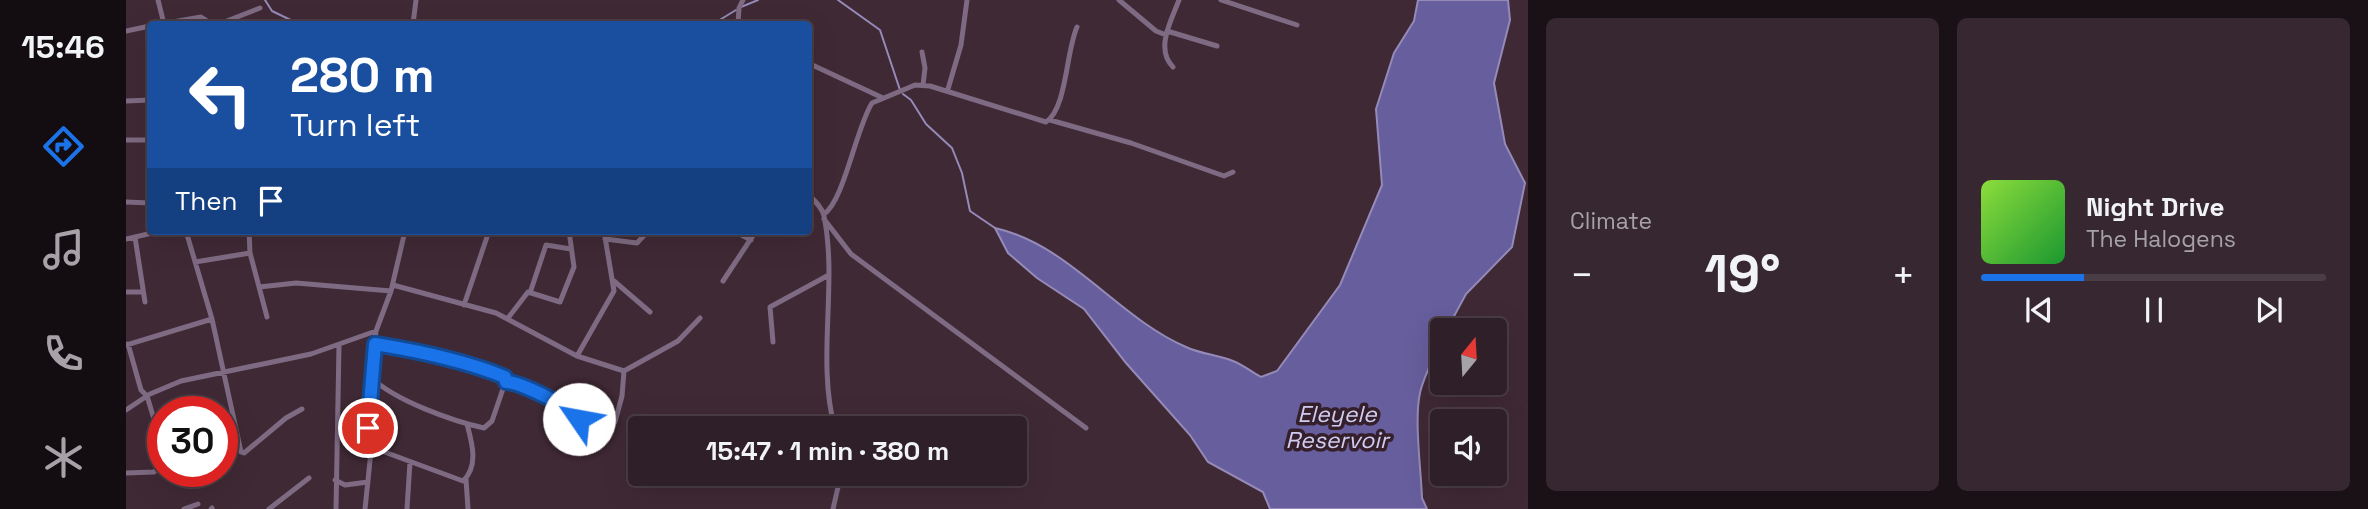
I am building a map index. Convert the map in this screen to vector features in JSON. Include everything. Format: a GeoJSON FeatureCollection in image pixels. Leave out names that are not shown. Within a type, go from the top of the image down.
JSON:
{"type":"FeatureCollection","features":[{"type":"Feature","properties":{"kind":"street"},"geometry":{"type":"LineString","coordinates":[[158,0],[162,21]]}},
{"type":"Feature","properties":{"kind":"street"},"geometry":{"type":"LineString","coordinates":[[413,21],[416,0]]}},
{"type":"Feature","properties":{"kind":"street"},"geometry":{"type":"LineString","coordinates":[[738,21],[739,8],[743,0]]}},
{"type":"Feature","properties":{"kind":"street"},"geometry":{"type":"LineString","coordinates":[[948,89],[961,46],[967,0]]}},
{"type":"Feature","properties":{"kind":"street"},"geometry":{"type":"LineString","coordinates":[[1119,0],[1156,31],[1217,46]]}},
{"type":"Feature","properties":{"kind":"street"},"geometry":{"type":"LineString","coordinates":[[1173,67],[1165,58],[1167,33],[1178,0]]}},
{"type":"Feature","properties":{"kind":"street"},"geometry":{"type":"LineString","coordinates":[[1221,0],[1297,24]]}},
{"type":"Feature","properties":{"kind":"street"},"geometry":{"type":"LineString","coordinates":[[227,21],[260,8]]}},
{"type":"Feature","properties":{"kind":"street"},"geometry":{"type":"LineString","coordinates":[[179,21],[201,17],[207,21]]}},
{"type":"Feature","properties":{"kind":"street"},"geometry":{"type":"LineString","coordinates":[[126,31],[147,27]]}},
{"type":"Feature","properties":{"kind":"street"},"geometry":{"type":"LineString","coordinates":[[1050,120],[1058,107],[1070,43],[1077,27]]}},
{"type":"Feature","properties":{"kind":"street"},"geometry":{"type":"LineString","coordinates":[[922,52],[925,68],[923,85]]}},
{"type":"Feature","properties":{"kind":"street"},"geometry":{"type":"LineString","coordinates":[[812,65],[883,98]]}},
{"type":"Feature","properties":{"kind":"street"},"geometry":{"type":"LineString","coordinates":[[833,416],[827,366],[830,329],[828,250],[824,216],[834,204],[872,103],[900,90],[923,85],[948,89],[1039,121],[1050,120],[1131,143],[1224,176],[1233,172]]}},
{"type":"Feature","properties":{"kind":"street"},"geometry":{"type":"LineString","coordinates":[[126,101],[147,100]]}},
{"type":"Feature","properties":{"kind":"street"},"geometry":{"type":"LineString","coordinates":[[126,140],[147,140]]}},
{"type":"Feature","properties":{"kind":"street"},"geometry":{"type":"LineString","coordinates":[[812,200],[851,254],[1086,428]]}},
{"type":"Feature","properties":{"kind":"street"},"geometry":{"type":"LineString","coordinates":[[126,202],[147,203]]}},
{"type":"Feature","properties":{"kind":"street"},"geometry":{"type":"LineString","coordinates":[[126,239],[147,234]]}},
{"type":"Feature","properties":{"kind":"street"},"geometry":{"type":"LineString","coordinates":[[187,235],[212,319],[241,453],[302,409]]}},
{"type":"Feature","properties":{"kind":"street"},"geometry":{"type":"LineString","coordinates":[[249,235],[250,253],[268,317]]}},
{"type":"Feature","properties":{"kind":"street"},"geometry":{"type":"LineString","coordinates":[[365,509],[371,456],[368,428],[376,331],[392,288],[404,235]]}},
{"type":"Feature","properties":{"kind":"street"},"geometry":{"type":"LineString","coordinates":[[464,305],[488,235]]}},
{"type":"Feature","properties":{"kind":"street"},"geometry":{"type":"LineString","coordinates":[[530,293],[560,303],[574,267],[569,235]]}},
{"type":"Feature","properties":{"kind":"street"},"geometry":{"type":"LineString","coordinates":[[577,356],[614,295],[614,281],[604,235]]}},
{"type":"Feature","properties":{"kind":"street"},"geometry":{"type":"LineString","coordinates":[[605,239],[637,243],[644,235]]}},
{"type":"Feature","properties":{"kind":"street"},"geometry":{"type":"LineString","coordinates":[[742,235],[751,240]]}},
{"type":"Feature","properties":{"kind":"street"},"geometry":{"type":"LineString","coordinates":[[723,281],[754,235]]}},
{"type":"Feature","properties":{"kind":"street"},"geometry":{"type":"LineString","coordinates":[[135,237],[145,302]]}},
{"type":"Feature","properties":{"kind":"street"},"geometry":{"type":"LineString","coordinates":[[508,318],[530,293],[546,245],[571,248]]}},
{"type":"Feature","properties":{"kind":"street"},"geometry":{"type":"LineString","coordinates":[[195,262],[250,253]]}},
{"type":"Feature","properties":{"kind":"street"},"geometry":{"type":"LineString","coordinates":[[774,342],[770,307],[827,276]]}},
{"type":"Feature","properties":{"kind":"street"},"geometry":{"type":"LineString","coordinates":[[614,281],[650,312]]}},
{"type":"Feature","properties":{"kind":"street"},"geometry":{"type":"LineString","coordinates":[[259,287],[296,284],[392,288],[508,318],[577,356],[624,371],[678,341],[700,318]]}},
{"type":"Feature","properties":{"kind":"street"},"geometry":{"type":"LineString","coordinates":[[126,292],[142,292]]}},
{"type":"Feature","properties":{"kind":"street"},"geometry":{"type":"LineString","coordinates":[[147,396],[141,390],[127,345],[212,319]]}},
{"type":"Feature","properties":{"kind":"street"},"geometry":{"type":"LineString","coordinates":[[126,410],[163,387],[224,371],[310,354],[376,331]]}},
{"type":"Feature","properties":{"kind":"street"},"geometry":{"type":"LineString","coordinates":[[372,377],[393,395],[484,428],[490,425],[506,382],[505,377],[495,373],[432,354],[375,344]]}},
{"type":"Feature","properties":{"kind":"street"},"geometry":{"type":"LineString","coordinates":[[337,509],[335,480],[338,345]]}},
{"type":"Feature","properties":{"kind":"street"},"geometry":{"type":"LineString","coordinates":[[615,422],[622,397],[624,371]]}},
{"type":"Feature","properties":{"kind":"street"},"geometry":{"type":"LineString","coordinates":[[506,382],[522,385],[578,416],[576,428]]}},
{"type":"Feature","properties":{"kind":"street"},"geometry":{"type":"LineString","coordinates":[[467,424],[474,453],[466,480],[468,509]]}},
{"type":"Feature","properties":{"kind":"street"},"geometry":{"type":"LineString","coordinates":[[371,447],[455,480],[466,480]]}},
{"type":"Feature","properties":{"kind":"street"},"geometry":{"type":"LineString","coordinates":[[371,456],[379,450]]}},
{"type":"Feature","properties":{"kind":"street"},"geometry":{"type":"LineString","coordinates":[[407,509],[410,463]]}},
{"type":"Feature","properties":{"kind":"street"},"geometry":{"type":"LineString","coordinates":[[126,473],[147,472]]}},
{"type":"Feature","properties":{"kind":"street"},"geometry":{"type":"LineString","coordinates":[[269,509],[309,478]]}},
{"type":"Feature","properties":{"kind":"street"},"geometry":{"type":"LineString","coordinates":[[335,480],[345,485],[368,482]]}},
{"type":"Feature","properties":{"kind":"street"},"geometry":{"type":"LineString","coordinates":[[335,495],[345,485]]}},
{"type":"Feature","properties":{"kind":"street"},"geometry":{"type":"LineString","coordinates":[[833,509],[838,486]]}},
{"type":"Feature","properties":{"kind":"street"},"geometry":{"type":"LineString","coordinates":[[184,509],[198,504]]}},
{"type":"Feature","properties":{"kind":"water","name":"Eleyele Reservoir"},"geometry":{"type":"Polygon","coordinates":[[[1418,0],[1508,0],[1510,20],[1494,83],[1505,144],[1525,183],[1512,247],[1466,294],[1453,318],[1430,318],[1430,366],[1418,404],[1422,498],[1427,509],[1270,509],[1263,492],[1208,462],[1190,435],[1126,363],[1084,309],[1037,278],[1008,253],[995,228],[1022,237],[1047,250],[1138,318],[1186,347],[1233,361],[1261,377],[1277,371],[1340,285],[1382,185],[1376,109],[1394,53],[1414,21],[1418,0]]]}},
{"type":"Feature","properties":{"kind":"waterway"},"geometry":{"type":"LineString","coordinates":[[265,0],[272,11],[293,21]]}},
{"type":"Feature","properties":{"kind":"waterway"},"geometry":{"type":"LineString","coordinates":[[741,7],[758,0]]}},
{"type":"Feature","properties":{"kind":"waterway"},"geometry":{"type":"LineString","coordinates":[[838,0],[880,30],[900,90]]}},
{"type":"Feature","properties":{"kind":"waterway"},"geometry":{"type":"LineString","coordinates":[[718,21],[736,10]]}},
{"type":"Feature","properties":{"kind":"waterway"},"geometry":{"type":"LineString","coordinates":[[903,94],[911,100],[926,124],[952,148],[962,173],[970,211],[995,228]]}},
{"type":"Feature","properties":{"kind":"route"},"geometry":{"type":"LineString","coordinates":[[368,428],[375,344],[432,354],[495,373],[505,377],[506,382],[522,385],[579,416],[579,419]]}}]}
